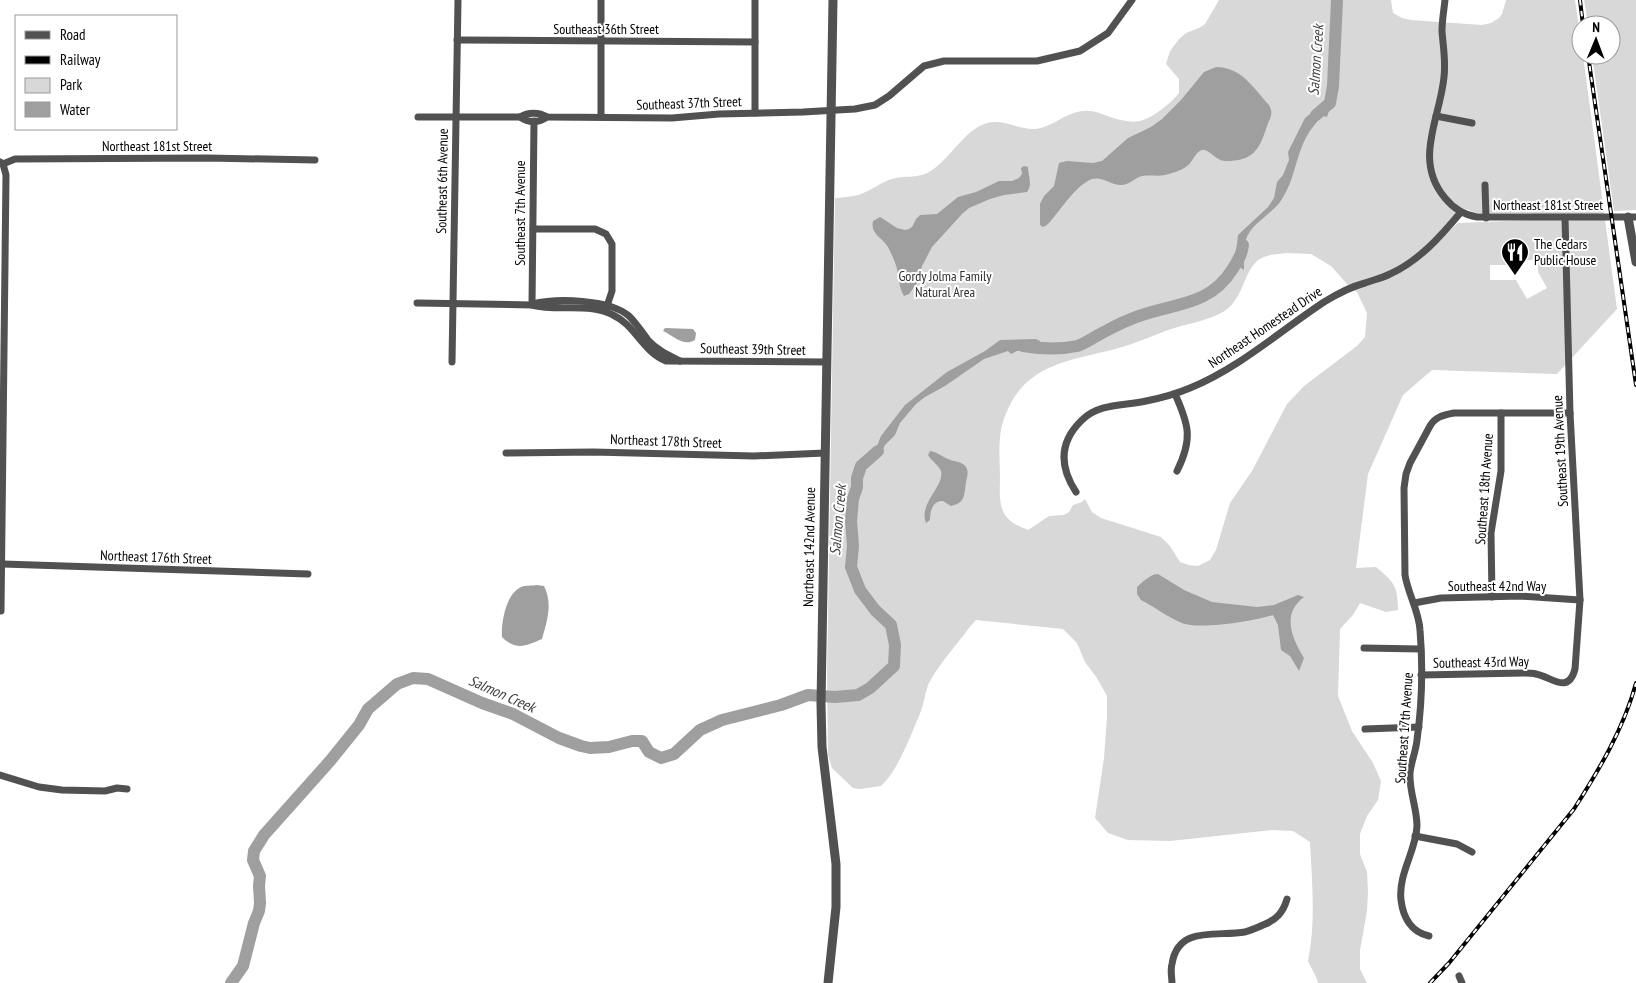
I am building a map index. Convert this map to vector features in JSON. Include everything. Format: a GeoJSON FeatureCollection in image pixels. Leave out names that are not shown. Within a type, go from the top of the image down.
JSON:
{"type":"FeatureCollection","features":[{"type":"Feature","properties":{"kind":"street","name":"Southeast 6th Avenue"},"geometry":{"type":"LineString","coordinates":[[452,362],[458,0]]}},
{"type":"Feature","properties":{"kind":"street"},"geometry":{"type":"LineString","coordinates":[[600,117],[601,0]]}},
{"type":"Feature","properties":{"kind":"street"},"geometry":{"type":"LineString","coordinates":[[754,113],[755,0]]}},
{"type":"Feature","properties":{"kind":"street","name":"Northeast 142nd Avenue"},"geometry":{"type":"LineString","coordinates":[[828,983],[836,907],[836,864],[822,747],[821,685],[833,0]]}},
{"type":"Feature","properties":{"kind":"street","name":"Southeast 37th Street"},"geometry":{"type":"LineString","coordinates":[[418,117],[520,117],[525,114],[542,114],[547,117],[672,118],[719,114],[855,109],[875,105],[889,96],[924,66],[944,61],[1036,61],[1080,51],[1108,33],[1132,0]]}},
{"type":"Feature","properties":{"kind":"street"},"geometry":{"type":"LineString","coordinates":[[1444,0],[1442,28],[1444,76],[1429,151],[1430,169],[1441,193],[1461,212]]}},
{"type":"Feature","properties":{"kind":"street","name":"Southeast 36th Street"},"geometry":{"type":"LineString","coordinates":[[457,40],[755,42]]}},
{"type":"Feature","properties":{"kind":"street"},"geometry":{"type":"LineString","coordinates":[[1436,116],[1472,123]]}},
{"type":"Feature","properties":{"kind":"street","name":"Southeast 37th Street"},"geometry":{"type":"LineString","coordinates":[[520,117],[525,121],[541,121],[547,117]]}},
{"type":"Feature","properties":{"kind":"street","name":"Southeast 7th Avenue"},"geometry":{"type":"LineString","coordinates":[[532,305],[534,121]]}},
{"type":"Feature","properties":{"kind":"street","name":"Northeast 181st Street"},"geometry":{"type":"LineString","coordinates":[[2,163],[13,159],[213,158],[315,160]]}},
{"type":"Feature","properties":{"kind":"street"},"geometry":{"type":"LineString","coordinates":[[1,611],[3,564],[2,372],[6,175],[2,163]]}},
{"type":"Feature","properties":{"kind":"street"},"geometry":{"type":"LineString","coordinates":[[1484,185],[1486,218]]}},
{"type":"Feature","properties":{"kind":"street","name":"Northeast 181st Street"},"geometry":{"type":"LineString","coordinates":[[1461,212],[1468,216],[1486,218],[1632,217]]}},
{"type":"Feature","properties":{"kind":"street","name":"Northeast Homestead Drive"},"geometry":{"type":"LineString","coordinates":[[1076,492],[1067,479],[1064,465],[1064,448],[1070,434],[1082,420],[1094,411],[1109,406],[1145,402],[1176,394],[1217,376],[1341,292],[1389,275],[1409,264],[1461,212]]}},
{"type":"Feature","properties":{"kind":"street"},"geometry":{"type":"LineString","coordinates":[[1632,217],[1636,262]]}},
{"type":"Feature","properties":{"kind":"street","name":"Southeast 19th Avenue"},"geometry":{"type":"LineString","coordinates":[[1566,218],[1570,414],[1580,600],[1575,669],[1569,681]]}},
{"type":"Feature","properties":{"kind":"street"},"geometry":{"type":"LineString","coordinates":[[533,229],[595,229],[606,234],[612,244],[612,291],[606,308]]}},
{"type":"Feature","properties":{"kind":"street","name":"Southeast 39th Street"},"geometry":{"type":"LineString","coordinates":[[417,303],[532,305],[544,301],[589,302],[626,314],[656,348],[680,361],[826,362]]}},
{"type":"Feature","properties":{"kind":"street"},"geometry":{"type":"LineString","coordinates":[[1176,394],[1186,417],[1188,436],[1185,455],[1177,470]]}},
{"type":"Feature","properties":{"kind":"street","name":"Southeast 17th Avenue"},"geometry":{"type":"LineString","coordinates":[[1429,936],[1410,926],[1401,900],[1403,876],[1415,836],[1416,818],[1410,773],[1419,727],[1421,675],[1420,629],[1405,575],[1404,488],[1410,463],[1433,420],[1454,413],[1501,413]]}},
{"type":"Feature","properties":{"kind":"street"},"geometry":{"type":"LineString","coordinates":[[1501,413],[1570,414]]}},
{"type":"Feature","properties":{"kind":"street","name":"Southeast 18th Avenue"},"geometry":{"type":"LineString","coordinates":[[1492,597],[1491,533],[1501,471],[1501,413]]}},
{"type":"Feature","properties":{"kind":"street","name":"Northeast 178th Street"},"geometry":{"type":"LineString","coordinates":[[506,453],[592,452],[754,456],[824,453]]}},
{"type":"Feature","properties":{"kind":"street","name":"Northeast 176th Street"},"geometry":{"type":"LineString","coordinates":[[3,564],[308,574]]}},
{"type":"Feature","properties":{"kind":"street","name":"Southeast 42nd Way"},"geometry":{"type":"LineString","coordinates":[[1414,603],[1441,598],[1520,596],[1566,601],[1580,600]]}},
{"type":"Feature","properties":{"kind":"street"},"geometry":{"type":"LineString","coordinates":[[1364,648],[1420,649]]}},
{"type":"Feature","properties":{"kind":"street","name":"Southeast 43rd Way"},"geometry":{"type":"LineString","coordinates":[[1421,675],[1524,673],[1537,674],[1556,682],[1563,683],[1569,681]]}},
{"type":"Feature","properties":{"kind":"street"},"geometry":{"type":"LineString","coordinates":[[1365,729],[1419,727]]}},
{"type":"Feature","properties":{"kind":"street"},"geometry":{"type":"LineString","coordinates":[[0,775],[39,787],[62,790],[105,791],[117,788],[127,789]]}},
{"type":"Feature","properties":{"kind":"street"},"geometry":{"type":"LineString","coordinates":[[1415,836],[1457,844],[1472,852]]}},
{"type":"Feature","properties":{"kind":"street"},"geometry":{"type":"LineString","coordinates":[[1172,983],[1172,963],[1178,948],[1188,938],[1244,932],[1271,923],[1279,917],[1286,899]]}},
{"type":"Feature","properties":{"kind":"green space","name":"Gordy Jolma Family Natural Area"},"geometry":{"type":"Polygon","coordinates":[[[1219,0],[1391,0],[1393,13],[1402,18],[1482,25],[1491,23],[1499,18],[1506,0],[1575,0],[1577,15],[1571,15],[1571,65],[1584,65],[1617,309],[1557,374],[1432,370],[1403,395],[1368,474],[1356,568],[1376,567],[1391,581],[1396,590],[1398,610],[1386,612],[1360,603],[1353,615],[1340,629],[1338,696],[1352,731],[1373,763],[1381,781],[1378,800],[1367,816],[1360,834],[1360,854],[1367,872],[1368,891],[1367,911],[1360,950],[1360,969],[1367,983],[1318,983],[1308,961],[1313,917],[1310,842],[1293,831],[1272,830],[1170,841],[1128,840],[1108,833],[1095,818],[1104,758],[1107,696],[1085,662],[1077,643],[1063,629],[976,620],[931,679],[921,711],[904,751],[893,771],[881,786],[853,788],[832,768],[828,755],[827,674],[835,198],[858,195],[892,179],[929,172],[945,159],[967,135],[984,124],[999,122],[1035,129],[1042,128],[1071,114],[1084,111],[1137,122],[1150,117],[1161,110],[1179,93],[1179,79],[1166,64],[1170,51],[1186,33],[1205,24],[1219,0]],[[1462,208],[1438,233],[1443,237],[1458,223],[1533,220],[1532,213],[1477,213],[1462,208]],[[1286,253],[1267,256],[1257,262],[1251,268],[1235,301],[1219,314],[1125,346],[1068,361],[1037,374],[1025,384],[1014,398],[1002,423],[1000,498],[1003,511],[1007,517],[1012,522],[1028,530],[1049,516],[1064,515],[1069,512],[1073,505],[1085,499],[1092,512],[1101,518],[1161,537],[1170,546],[1180,562],[1198,566],[1210,560],[1216,550],[1230,503],[1252,471],[1287,404],[1304,386],[1357,346],[1365,337],[1367,313],[1357,292],[1331,266],[1311,254],[1286,253]],[[1515,260],[1515,265],[1490,265],[1490,280],[1516,280],[1527,299],[1547,288],[1538,272],[1538,260],[1515,260]]]}},
{"type":"Feature","properties":{"kind":"green space"},"geometry":{"type":"Polygon","coordinates":[[[1584,0],[1636,0],[1636,210],[1614,211],[1593,65],[1621,65],[1621,15],[1586,15],[1584,0]]]}},
{"type":"Feature","properties":{"kind":"water"},"geometry":{"type":"Polygon","coordinates":[[[1216,67],[1233,71],[1247,80],[1269,105],[1271,116],[1261,142],[1254,153],[1235,161],[1225,161],[1202,150],[1185,168],[1165,175],[1142,176],[1124,185],[1096,178],[1092,179],[1085,182],[1073,193],[1047,225],[1043,227],[1040,225],[1040,204],[1044,196],[1054,186],[1059,163],[1067,161],[1093,163],[1102,161],[1128,138],[1151,127],[1162,119],[1181,100],[1204,72],[1216,67]]]}},
{"type":"Feature","properties":{"kind":"water"},"geometry":{"type":"Polygon","coordinates":[[[1331,104],[1327,117],[1323,116],[1306,137],[1291,181],[1280,202],[1248,234],[1244,247],[1244,270],[1239,267],[1236,253],[1238,235],[1268,207],[1274,198],[1277,182],[1283,175],[1289,160],[1288,152],[1305,118],[1319,107],[1331,104]]]}},
{"type":"Feature","properties":{"kind":"water"},"geometry":{"type":"Polygon","coordinates":[[[1024,166],[1028,167],[1030,180],[1027,192],[1004,195],[969,208],[932,247],[922,266],[917,283],[909,294],[904,296],[894,260],[886,244],[873,229],[873,221],[880,217],[897,228],[909,229],[920,215],[937,214],[958,197],[976,192],[999,181],[1012,181],[1019,178],[1022,174],[1021,168],[1024,166]]]}},
{"type":"Feature","properties":{"kind":"water"},"geometry":{"type":"Polygon","coordinates":[[[665,328],[693,329],[696,333],[695,340],[683,342],[663,331],[665,328]]]}},
{"type":"Feature","properties":{"kind":"water"},"geometry":{"type":"Polygon","coordinates":[[[1036,339],[1040,341],[1038,350],[1017,351],[1011,354],[1008,351],[984,359],[945,386],[925,397],[916,404],[900,423],[895,435],[885,445],[880,455],[871,464],[864,467],[881,436],[905,405],[947,372],[985,351],[1000,340],[1036,339]]]}},
{"type":"Feature","properties":{"kind":"water"},"geometry":{"type":"Polygon","coordinates":[[[930,451],[964,465],[968,474],[962,500],[956,505],[951,506],[943,501],[937,502],[931,510],[930,520],[926,523],[925,516],[928,502],[941,477],[940,469],[928,455],[930,451]]]}},
{"type":"Feature","properties":{"kind":"water"},"geometry":{"type":"Polygon","coordinates":[[[1158,574],[1184,590],[1212,602],[1257,607],[1274,605],[1298,595],[1304,597],[1297,604],[1291,618],[1293,634],[1304,658],[1299,671],[1290,656],[1281,650],[1278,625],[1273,615],[1254,620],[1214,625],[1201,626],[1182,623],[1141,600],[1137,594],[1137,587],[1149,577],[1158,574]]]}},
{"type":"Feature","properties":{"kind":"water"},"geometry":{"type":"Polygon","coordinates":[[[544,586],[549,606],[542,639],[517,646],[502,637],[502,624],[508,602],[521,587],[544,586]]]}},
{"type":"Feature","properties":{"kind":"waterway","name":"Salmon Creek"},"geometry":{"type":"LineString","coordinates":[[1316,115],[1330,103],[1333,86],[1337,0]]}},
{"type":"Feature","properties":{"kind":"waterway","name":"Salmon Creek"},"geometry":{"type":"LineString","coordinates":[[1023,346],[1050,349],[1077,346],[1130,319],[1202,297],[1213,291],[1223,282],[1242,252],[1243,245]]}},
{"type":"Feature","properties":{"kind":"waterway","name":"Salmon Creek"},"geometry":{"type":"LineString","coordinates":[[231,983],[243,966],[259,911],[260,876],[253,860],[254,851],[264,835],[330,761],[359,725],[368,709],[397,684],[413,678],[428,679],[482,703],[513,714],[559,738],[581,746],[590,748],[609,747],[632,741],[642,741],[649,752],[661,758],[674,754],[700,730],[722,720],[781,705],[808,695],[835,697],[858,695],[870,688],[894,666],[895,645],[891,625],[875,610],[860,590],[851,567],[853,546],[851,521],[853,499],[861,466],[878,451]]}},
{"type":"Feature","properties":{"kind":"railway"},"geometry":{"type":"LineString","coordinates":[[1580,0],[1582,15]]}},
{"type":"Feature","properties":{"kind":"railway"},"geometry":{"type":"LineString","coordinates":[[1589,65],[1636,385]]}},
{"type":"Feature","properties":{"kind":"railway"},"geometry":{"type":"LineString","coordinates":[[1430,983],[1449,963],[1574,809],[1618,732],[1636,683]]}},
{"type":"Feature","properties":{"kind":"place","name":"The Cedars Public House"},"geometry":{"type":"Point","coordinates":[1515,276]}}]}
